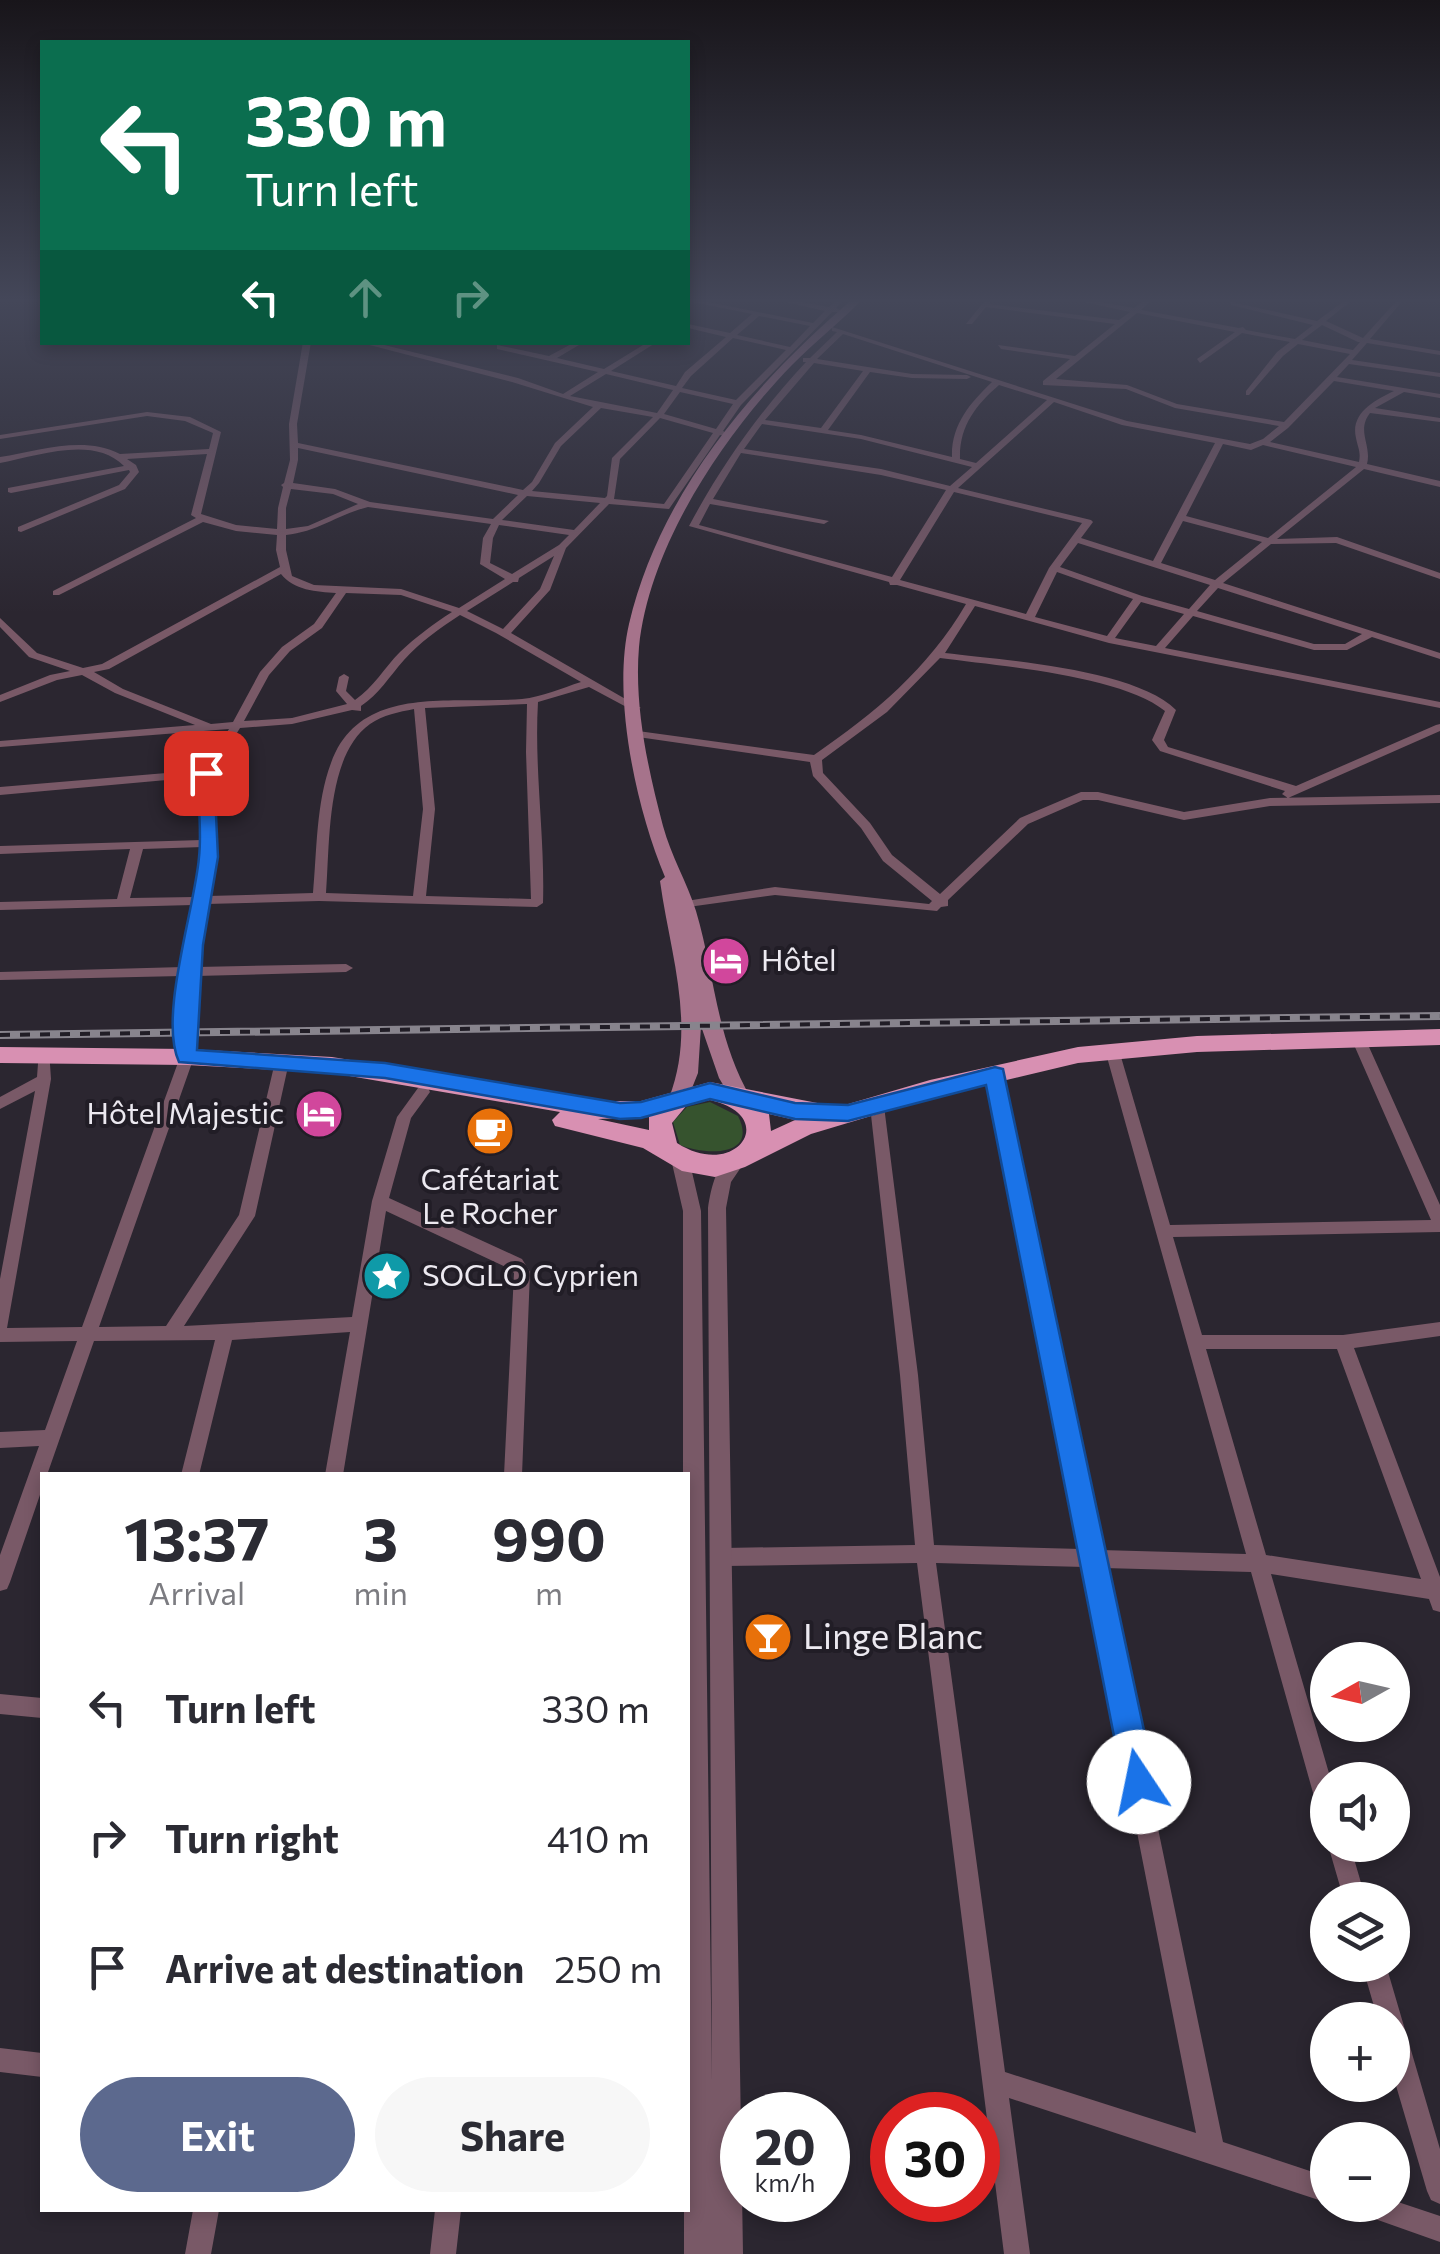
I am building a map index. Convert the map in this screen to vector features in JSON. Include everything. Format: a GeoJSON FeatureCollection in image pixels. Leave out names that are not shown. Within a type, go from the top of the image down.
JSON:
{"type":"FeatureCollection","features":[{"type":"Feature","properties":{"kind":"highway"},"geometry":{"type":"LineString","coordinates":[[310,1066],[629,1134],[650,1140],[675,1156],[708,1166],[743,1156],[782,1134],[848,1113],[995,1074],[1112,1050],[1440,1037]]}},
{"type":"Feature","properties":{"kind":"highway"},"geometry":{"type":"LineString","coordinates":[[0,1055],[44,1067],[187,1057],[385,1071],[599,1110],[641,1110],[710,1091],[795,1111],[848,1113]]}},
{"type":"Feature","properties":{"kind":"highway"},"geometry":{"type":"LineString","coordinates":[[675,1156],[658,1127],[664,1111],[679,1098]]}},
{"type":"Feature","properties":{"kind":"highway"},"geometry":{"type":"LineString","coordinates":[[741,1098],[760,1120],[758,1141],[743,1156]]}},
{"type":"Feature","properties":{"kind":"main road"},"geometry":{"type":"LineString","coordinates":[[679,1098],[690,1078],[691,1026],[666,864],[638,734],[636,623],[650,574],[673,522],[724,433],[756,404]]}},
{"type":"Feature","properties":{"kind":"main road"},"geometry":{"type":"LineString","coordinates":[[666,864],[686,906],[716,1054],[741,1098]]}},
{"type":"Feature","properties":{"kind":"street"},"geometry":{"type":"LineString","coordinates":[[296,403],[294,445],[280,534],[283,569],[294,583],[403,592],[458,611],[636,708]]}},
{"type":"Feature","properties":{"kind":"street"},"geometry":{"type":"LineString","coordinates":[[588,403],[659,415],[724,433]]}},
{"type":"Feature","properties":{"kind":"street"},"geometry":{"type":"LineString","coordinates":[[0,744],[292,721],[354,706],[373,693],[422,637],[562,548],[607,502],[616,458],[666,403]]}},
{"type":"Feature","properties":{"kind":"street"},"geometry":{"type":"LineString","coordinates":[[294,445],[523,492],[666,508],[724,433],[738,403]]}},
{"type":"Feature","properties":{"kind":"street"},"geometry":{"type":"LineString","coordinates":[[694,526],[775,403]]}},
{"type":"Feature","properties":{"kind":"street"},"geometry":{"type":"LineString","coordinates":[[823,431],[844,403]]}},
{"type":"Feature","properties":{"kind":"street"},"geometry":{"type":"LineString","coordinates":[[956,460],[958,430],[975,403]]}},
{"type":"Feature","properties":{"kind":"street"},"geometry":{"type":"LineString","coordinates":[[893,582],[950,491],[1048,403]]}},
{"type":"Feature","properties":{"kind":"street"},"geometry":{"type":"LineString","coordinates":[[1066,403],[1126,423],[1251,448],[1266,443],[1306,403]]}},
{"type":"Feature","properties":{"kind":"street"},"geometry":{"type":"LineString","coordinates":[[1167,403],[1285,425]]}},
{"type":"Feature","properties":{"kind":"street"},"geometry":{"type":"LineString","coordinates":[[1158,650],[1187,612],[1216,584],[1273,542],[1362,466],[1366,451],[1358,430],[1369,410],[1381,403]]}},
{"type":"Feature","properties":{"kind":"street"},"geometry":{"type":"LineString","coordinates":[[756,404],[773,408]]}},
{"type":"Feature","properties":{"kind":"street"},"geometry":{"type":"LineString","coordinates":[[515,580],[485,564],[488,538],[497,520],[539,477],[558,444],[598,406]]}},
{"type":"Feature","properties":{"kind":"street"},"geometry":{"type":"LineString","coordinates":[[1369,410],[1440,420]]}},
{"type":"Feature","properties":{"kind":"street"},"geometry":{"type":"LineString","coordinates":[[0,436],[103,418],[162,414],[216,432],[195,511],[201,518],[280,534],[308,529],[346,509],[368,504]]}},
{"type":"Feature","properties":{"kind":"street"},"geometry":{"type":"LineString","coordinates":[[762,422],[823,431],[979,466]]}},
{"type":"Feature","properties":{"kind":"street"},"geometry":{"type":"LineString","coordinates":[[1156,564],[1219,442]]}},
{"type":"Feature","properties":{"kind":"street"},"geometry":{"type":"LineString","coordinates":[[1266,443],[1440,484]]}},
{"type":"Feature","properties":{"kind":"street"},"geometry":{"type":"LineString","coordinates":[[0,460],[93,446],[120,457],[133,468],[135,476],[122,488],[21,530]]}},
{"type":"Feature","properties":{"kind":"street"},"geometry":{"type":"LineString","coordinates":[[120,457],[212,451]]}},
{"type":"Feature","properties":{"kind":"street"},"geometry":{"type":"LineString","coordinates":[[742,451],[881,472],[1088,522],[1054,568],[1029,619]]}},
{"type":"Feature","properties":{"kind":"street"},"geometry":{"type":"LineString","coordinates":[[11,490],[133,468]]}},
{"type":"Feature","properties":{"kind":"street"},"geometry":{"type":"LineString","coordinates":[[285,485],[335,492],[368,504],[576,534]]}},
{"type":"Feature","properties":{"kind":"street"},"geometry":{"type":"LineString","coordinates":[[707,501],[824,521]]}},
{"type":"Feature","properties":{"kind":"street"},"geometry":{"type":"LineString","coordinates":[[56,592],[201,518]]}},
{"type":"Feature","properties":{"kind":"street"},"geometry":{"type":"LineString","coordinates":[[1178,518],[1273,542],[1336,540],[1440,576]]}},
{"type":"Feature","properties":{"kind":"street"},"geometry":{"type":"LineString","coordinates":[[673,522],[1109,640],[1440,706]]}},
{"type":"Feature","properties":{"kind":"street"},"geometry":{"type":"LineString","coordinates":[[1076,539],[1440,656]]}},
{"type":"Feature","properties":{"kind":"street"},"geometry":{"type":"LineString","coordinates":[[503,635],[545,590],[562,548]]}},
{"type":"Feature","properties":{"kind":"street"},"geometry":{"type":"LineString","coordinates":[[1054,568],[1139,598],[1314,647],[1347,646],[1372,633]]}},
{"type":"Feature","properties":{"kind":"street"},"geometry":{"type":"LineString","coordinates":[[0,699],[54,678],[86,672],[147,646],[283,569]]}},
{"type":"Feature","properties":{"kind":"street"},"geometry":{"type":"LineString","coordinates":[[2,1571],[187,1057],[184,1029],[208,843],[206,773],[272,665],[318,626],[344,589]]}},
{"type":"Feature","properties":{"kind":"street"},"geometry":{"type":"LineString","coordinates":[[1109,640],[1139,598]]}},
{"type":"Feature","properties":{"kind":"street"},"geometry":{"type":"LineString","coordinates":[[638,734],[816,759],[882,712],[940,654],[971,604]]}},
{"type":"Feature","properties":{"kind":"street"},"geometry":{"type":"LineString","coordinates":[[0,621],[32,655],[86,672],[118,691],[208,727]]}},
{"type":"Feature","properties":{"kind":"street"},"geometry":{"type":"LineString","coordinates":[[940,654],[1072,675],[1151,694],[1171,710],[1158,740],[1164,749],[1296,790]]}},
{"type":"Feature","properties":{"kind":"street"},"geometry":{"type":"LineString","coordinates":[[344,678],[341,691],[368,718]]}},
{"type":"Feature","properties":{"kind":"street"},"geometry":{"type":"LineString","coordinates":[[319,897],[336,764],[348,738],[368,718],[419,706],[533,701],[586,684]]}},
{"type":"Feature","properties":{"kind":"street"},"geometry":{"type":"LineString","coordinates":[[0,906],[319,897],[537,903],[540,856],[529,773],[533,701]]}},
{"type":"Feature","properties":{"kind":"street"},"geometry":{"type":"LineString","coordinates":[[419,706],[429,809],[419,898]]}},
{"type":"Feature","properties":{"kind":"street"},"geometry":{"type":"LineString","coordinates":[[1270,802],[1440,727]]}},
{"type":"Feature","properties":{"kind":"street"},"geometry":{"type":"LineString","coordinates":[[816,759],[816,774],[866,826],[887,858],[943,903]]}},
{"type":"Feature","properties":{"kind":"street"},"geometry":{"type":"LineString","coordinates":[[0,792],[206,773]]}},
{"type":"Feature","properties":{"kind":"street"},"geometry":{"type":"LineString","coordinates":[[686,906],[775,891],[924,908],[943,903],[1024,821],[1063,800],[1098,796],[1184,816],[1270,802],[1440,799]]}},
{"type":"Feature","properties":{"kind":"street"},"geometry":{"type":"LineString","coordinates":[[0,850],[208,843]]}},
{"type":"Feature","properties":{"kind":"street"},"geometry":{"type":"LineString","coordinates":[[123,902],[137,847]]}},
{"type":"Feature","properties":{"kind":"street"},"geometry":{"type":"LineString","coordinates":[[0,976],[346,968]]}},
{"type":"Feature","properties":{"kind":"street"},"geometry":{"type":"LineString","coordinates":[[1163,1231],[1440,1224],[1358,1038]]}},
{"type":"Feature","properties":{"kind":"street"},"geometry":{"type":"LineString","coordinates":[[1112,1050],[1315,1762]]}},
{"type":"Feature","properties":{"kind":"street"},"geometry":{"type":"LineString","coordinates":[[170,1334],[247,1216],[282,1062]]}},
{"type":"Feature","properties":{"kind":"street"},"geometry":{"type":"LineString","coordinates":[[0,1104],[44,1067]]}},
{"type":"Feature","properties":{"kind":"street"},"geometry":{"type":"LineString","coordinates":[[0,1325],[44,1067]]}},
{"type":"Feature","properties":{"kind":"street"},"geometry":{"type":"LineString","coordinates":[[995,1074],[1212,2151]]}},
{"type":"Feature","properties":{"kind":"street"},"geometry":{"type":"LineString","coordinates":[[334,1472],[380,1202],[404,1118],[422,1092]]}},
{"type":"Feature","properties":{"kind":"street"},"geometry":{"type":"LineString","coordinates":[[876,1106],[909,1375],[925,1554],[1017,2254]]}},
{"type":"Feature","properties":{"kind":"street"},"geometry":{"type":"LineString","coordinates":[[675,1156],[692,1211],[690,1726],[699,2254]]}},
{"type":"Feature","properties":{"kind":"street"},"geometry":{"type":"LineString","coordinates":[[728,2254],[718,1208],[722,1180],[743,1156]]}},
{"type":"Feature","properties":{"kind":"street"},"geometry":{"type":"LineString","coordinates":[[380,1202],[516,1264],[522,1272],[513,1472]]}},
{"type":"Feature","properties":{"kind":"street"},"geometry":{"type":"LineString","coordinates":[[0,1335],[225,1333],[358,1324]]}},
{"type":"Feature","properties":{"kind":"street"},"geometry":{"type":"LineString","coordinates":[[1194,1342],[1343,1342],[1440,1329]]}},
{"type":"Feature","properties":{"kind":"street"},"geometry":{"type":"LineString","coordinates":[[191,1472],[225,1333]]}},
{"type":"Feature","properties":{"kind":"street"},"geometry":{"type":"LineString","coordinates":[[1343,1342],[1438,1595]]}},
{"type":"Feature","properties":{"kind":"street"},"geometry":{"type":"LineString","coordinates":[[0,1440],[51,1438]]}},
{"type":"Feature","properties":{"kind":"street"},"geometry":{"type":"LineString","coordinates":[[724,1557],[925,1554],[1256,1563],[1438,1595]]}},
{"type":"Feature","properties":{"kind":"street"},"geometry":{"type":"LineString","coordinates":[[0,1704],[40,1708]]}},
{"type":"Feature","properties":{"kind":"street"},"geometry":{"type":"LineString","coordinates":[[0,2060],[40,2064]]}},
{"type":"Feature","properties":{"kind":"street"},"geometry":{"type":"LineString","coordinates":[[994,2081],[1310,2184]]}},
{"type":"Feature","properties":{"kind":"street"},"geometry":{"type":"LineString","coordinates":[[1410,2089],[1440,2190]]}},
{"type":"Feature","properties":{"kind":"street"},"geometry":{"type":"LineString","coordinates":[[198,2254],[206,2212]]}},
{"type":"Feature","properties":{"kind":"street"},"geometry":{"type":"LineString","coordinates":[[443,2254],[448,2212]]}},
{"type":"Feature","properties":{"kind":"street"},"geometry":{"type":"LineString","coordinates":[[1410,2219],[1440,2229]]}},
{"type":"Feature","properties":{"kind":"green space"},"geometry":{"type":"Polygon","coordinates":[[[710,1102],[738,1116],[743,1130],[741,1140],[726,1150],[714,1151],[680,1145],[673,1122],[687,1107],[710,1102]]]}},
{"type":"Feature","properties":{"kind":"railway"},"geometry":{"type":"LineString","coordinates":[[0,1035],[1440,1016]]}},
{"type":"Feature","properties":{"kind":"place","name":"Hôtel"},"geometry":{"type":"Point","coordinates":[726,961]}},
{"type":"Feature","properties":{"kind":"place","name":"Hôtel Majestic"},"geometry":{"type":"Point","coordinates":[319,1114]}},
{"type":"Feature","properties":{"kind":"place","name":"Cafétariat Le Rocher"},"geometry":{"type":"Point","coordinates":[490,1131]}},
{"type":"Feature","properties":{"kind":"place","name":"SOGLO Cyprien"},"geometry":{"type":"Point","coordinates":[387,1276]}},
{"type":"Feature","properties":{"kind":"place","name":"Linge Blanc"},"geometry":{"type":"Point","coordinates":[768,1637]}},
{"type":"Feature","properties":{"kind":"route"},"geometry":{"type":"LineString","coordinates":[[206,773],[209,857],[192,945],[184,1029],[187,1057],[385,1071],[620,1111],[641,1110],[694,1092],[710,1091],[795,1111],[848,1113],[995,1074],[1139,1782]]}}]}
